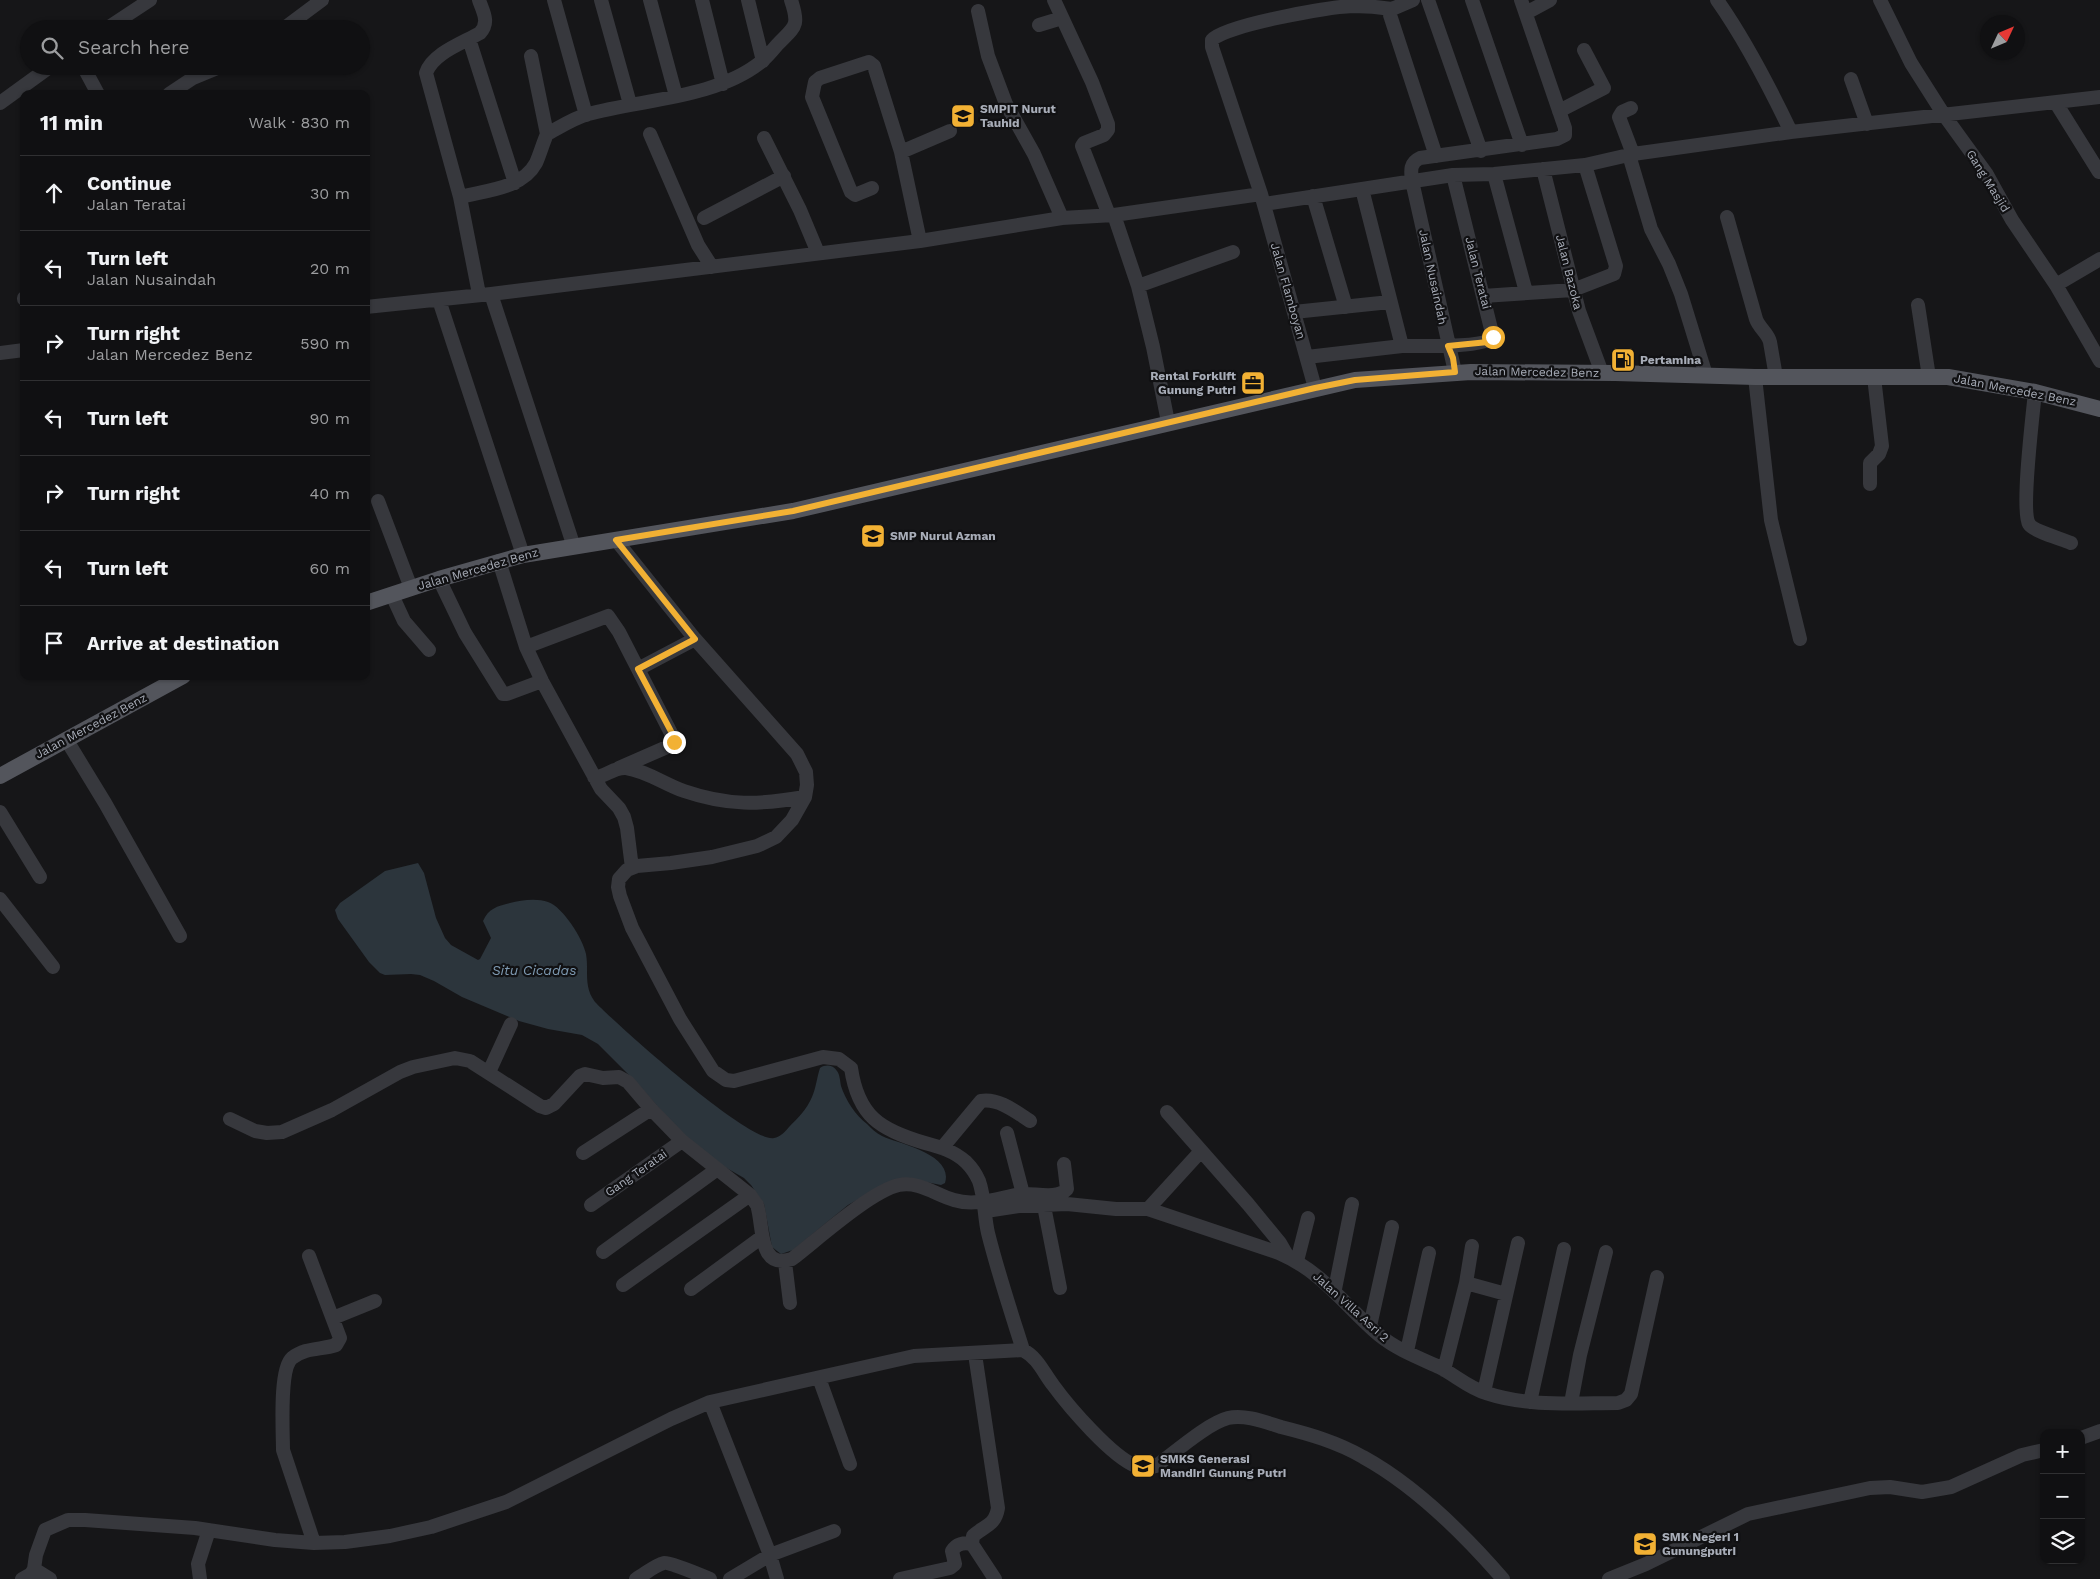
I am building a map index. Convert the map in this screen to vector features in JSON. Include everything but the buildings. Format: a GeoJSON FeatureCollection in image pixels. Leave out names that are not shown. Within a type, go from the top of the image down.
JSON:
{"type":"FeatureCollection","features":[{"type":"Feature","properties":{"kind":"main road","name":"Jalan Mercedez Benz"},"geometry":{"type":"LineString","coordinates":[[370,602],[439,579],[523,555],[793,511],[1168,422],[1355,380],[1455,372],[1755,377],[1948,377],[2035,392],[2100,409]]}},
{"type":"Feature","properties":{"kind":"main road","name":"Jalan Mercedez Benz"},"geometry":{"type":"LineString","coordinates":[[0,776],[176,680]]}},
{"type":"Feature","properties":{"kind":"street"},"geometry":{"type":"LineString","coordinates":[[295,20],[322,0]]}},
{"type":"Feature","properties":{"kind":"street"},"geometry":{"type":"LineString","coordinates":[[479,0],[486,22],[485,27],[469,39],[436,58],[429,65],[426,73],[485,294],[574,546]]}},
{"type":"Feature","properties":{"kind":"street"},"geometry":{"type":"LineString","coordinates":[[554,0],[586,115]]}},
{"type":"Feature","properties":{"kind":"street"},"geometry":{"type":"LineString","coordinates":[[601,0],[630,104]]}},
{"type":"Feature","properties":{"kind":"street"},"geometry":{"type":"LineString","coordinates":[[650,0],[676,96]]}},
{"type":"Feature","properties":{"kind":"street"},"geometry":{"type":"LineString","coordinates":[[702,0],[723,84]]}},
{"type":"Feature","properties":{"kind":"street"},"geometry":{"type":"LineString","coordinates":[[748,0],[762,61]]}},
{"type":"Feature","properties":{"kind":"street"},"geometry":{"type":"LineString","coordinates":[[547,134],[586,115],[723,84],[762,61],[796,24],[797,16],[791,0]]}},
{"type":"Feature","properties":{"kind":"street"},"geometry":{"type":"LineString","coordinates":[[1054,0],[1092,82],[1108,124],[1108,130],[1104,135],[1084,143],[1082,146],[1138,286],[1153,347],[1168,422]]}},
{"type":"Feature","properties":{"kind":"street"},"geometry":{"type":"LineString","coordinates":[[1413,0],[1392,9],[1390,15],[1436,156]]}},
{"type":"Feature","properties":{"kind":"street"},"geometry":{"type":"LineString","coordinates":[[1428,0],[1481,151]]}},
{"type":"Feature","properties":{"kind":"street"},"geometry":{"type":"LineString","coordinates":[[1472,0],[1522,145]]}},
{"type":"Feature","properties":{"kind":"street"},"geometry":{"type":"LineString","coordinates":[[1412,181],[1411,166],[1416,160],[1563,138],[1566,132],[1524,6],[1550,0]]}},
{"type":"Feature","properties":{"kind":"street"},"geometry":{"type":"LineString","coordinates":[[1718,0],[1752,55],[1791,132]]}},
{"type":"Feature","properties":{"kind":"street","name":"Gang Masjid"},"geometry":{"type":"LineString","coordinates":[[1880,0],[1911,63],[1944,115],[1986,173],[2012,220],[2056,285],[2100,361]]}},
{"type":"Feature","properties":{"kind":"street"},"geometry":{"type":"LineString","coordinates":[[118,20],[144,1]]}},
{"type":"Feature","properties":{"kind":"street","name":"Jalan Flamboyan"},"geometry":{"type":"LineString","coordinates":[[1315,388],[1263,199],[1212,46],[1212,40],[1216,35],[1238,27],[1273,19],[1351,6],[1373,6],[1392,9]]}},
{"type":"Feature","properties":{"kind":"street"},"geometry":{"type":"LineString","coordinates":[[978,11],[988,56],[1006,104],[1034,154],[1062,218]]}},
{"type":"Feature","properties":{"kind":"street"},"geometry":{"type":"LineString","coordinates":[[1039,25],[1062,18]]}},
{"type":"Feature","properties":{"kind":"street"},"geometry":{"type":"LineString","coordinates":[[469,39],[515,183]]}},
{"type":"Feature","properties":{"kind":"street"},"geometry":{"type":"LineString","coordinates":[[1559,111],[1604,88],[1584,50]]}},
{"type":"Feature","properties":{"kind":"street"},"geometry":{"type":"LineString","coordinates":[[460,197],[515,183],[524,178],[536,163],[547,134],[531,56]]}},
{"type":"Feature","properties":{"kind":"street"},"geometry":{"type":"LineString","coordinates":[[872,188],[854,195],[851,192],[812,98],[815,82],[820,78],[872,62],[901,152],[920,240]]}},
{"type":"Feature","properties":{"kind":"street"},"geometry":{"type":"LineString","coordinates":[[0,103],[39,75]]}},
{"type":"Feature","properties":{"kind":"street"},"geometry":{"type":"LineString","coordinates":[[88,75],[96,90]]}},
{"type":"Feature","properties":{"kind":"street"},"geometry":{"type":"LineString","coordinates":[[175,90],[200,75]]}},
{"type":"Feature","properties":{"kind":"street"},"geometry":{"type":"LineString","coordinates":[[1850,79],[1867,124]]}},
{"type":"Feature","properties":{"kind":"street"},"geometry":{"type":"LineString","coordinates":[[370,307],[712,267],[920,240],[1062,218],[1314,196],[1453,175],[1494,174],[1585,165],[1631,155],[1791,132],[2100,97]]}},
{"type":"Feature","properties":{"kind":"street"},"geometry":{"type":"LineString","coordinates":[[2056,103],[2099,172]]}},
{"type":"Feature","properties":{"kind":"street"},"geometry":{"type":"LineString","coordinates":[[1631,108],[1622,112],[1619,117],[1651,229],[1669,264],[1681,294],[1706,375]]}},
{"type":"Feature","properties":{"kind":"street"},"geometry":{"type":"LineString","coordinates":[[901,152],[950,131]]}},
{"type":"Feature","properties":{"kind":"street"},"geometry":{"type":"LineString","coordinates":[[650,134],[698,245],[712,267]]}},
{"type":"Feature","properties":{"kind":"street"},"geometry":{"type":"LineString","coordinates":[[764,138],[800,210],[818,253]]}},
{"type":"Feature","properties":{"kind":"street"},"geometry":{"type":"LineString","coordinates":[[1483,296],[1574,290],[1612,275],[1616,269],[1585,165]]}},
{"type":"Feature","properties":{"kind":"street","name":"Jalan Bazoka"},"geometry":{"type":"LineString","coordinates":[[1543,169],[1579,311],[1602,373]]}},
{"type":"Feature","properties":{"kind":"street"},"geometry":{"type":"LineString","coordinates":[[1494,174],[1526,292]]}},
{"type":"Feature","properties":{"kind":"street","name":"Jalan Teratai"},"geometry":{"type":"LineString","coordinates":[[1307,357],[1402,346],[1448,346],[1492,340],[1494,333],[1453,175]]}},
{"type":"Feature","properties":{"kind":"street"},"geometry":{"type":"LineString","coordinates":[[704,218],[784,176]]}},
{"type":"Feature","properties":{"kind":"street","name":"Jalan Nusaindah"},"geometry":{"type":"LineString","coordinates":[[1412,181],[1455,372]]}},
{"type":"Feature","properties":{"kind":"street"},"geometry":{"type":"LineString","coordinates":[[1362,189],[1402,346]]}},
{"type":"Feature","properties":{"kind":"street"},"geometry":{"type":"LineString","coordinates":[[1314,196],[1346,307]]}},
{"type":"Feature","properties":{"kind":"street"},"geometry":{"type":"LineString","coordinates":[[1727,217],[1756,319],[1770,342],[1776,377]]}},
{"type":"Feature","properties":{"kind":"street"},"geometry":{"type":"LineString","coordinates":[[1138,286],[1233,252]]}},
{"type":"Feature","properties":{"kind":"street"},"geometry":{"type":"LineString","coordinates":[[2056,285],[2100,258]]}},
{"type":"Feature","properties":{"kind":"street"},"geometry":{"type":"LineString","coordinates":[[439,300],[523,555]]}},
{"type":"Feature","properties":{"kind":"street"},"geometry":{"type":"LineString","coordinates":[[1294,312],[1390,302]]}},
{"type":"Feature","properties":{"kind":"street"},"geometry":{"type":"LineString","coordinates":[[1918,305],[1928,377]]}},
{"type":"Feature","properties":{"kind":"street"},"geometry":{"type":"LineString","coordinates":[[0,353],[20,350]]}},
{"type":"Feature","properties":{"kind":"street"},"geometry":{"type":"LineString","coordinates":[[1755,377],[1772,520],[1800,638]]}},
{"type":"Feature","properties":{"kind":"street"},"geometry":{"type":"LineString","coordinates":[[1870,484],[1870,463],[1879,454],[1882,446],[1874,377]]}},
{"type":"Feature","properties":{"kind":"street"},"geometry":{"type":"LineString","coordinates":[[2035,392],[2028,466],[2027,518],[2033,527],[2071,543]]}},
{"type":"Feature","properties":{"kind":"street"},"geometry":{"type":"LineString","coordinates":[[378,501],[411,588]]}},
{"type":"Feature","properties":{"kind":"street"},"geometry":{"type":"LineString","coordinates":[[616,540],[695,639],[797,754],[806,772],[807,785],[804,797],[792,820],[782,831],[767,842],[741,850],[689,861],[637,866],[627,870],[619,879],[618,887],[632,928],[680,1019],[713,1071],[726,1080],[734,1081],[824,1057],[839,1059],[851,1068],[858,1099],[874,1119],[894,1133],[958,1155],[973,1170],[978,1179],[993,1250],[1023,1350]]}},
{"type":"Feature","properties":{"kind":"street"},"geometry":{"type":"LineString","coordinates":[[499,561],[526,647],[542,681],[601,790],[619,808],[624,817],[632,868]]}},
{"type":"Feature","properties":{"kind":"street"},"geometry":{"type":"LineString","coordinates":[[439,579],[465,633],[503,694],[542,681]]}},
{"type":"Feature","properties":{"kind":"street"},"geometry":{"type":"LineString","coordinates":[[392,595],[404,621],[429,650]]}},
{"type":"Feature","properties":{"kind":"street"},"geometry":{"type":"LineString","coordinates":[[526,647],[608,616],[620,632],[674,739],[668,747],[598,778],[594,777]]}},
{"type":"Feature","properties":{"kind":"street"},"geometry":{"type":"LineString","coordinates":[[638,669],[695,639]]}},
{"type":"Feature","properties":{"kind":"street"},"geometry":{"type":"LineString","coordinates":[[66,739],[106,803],[180,936]]}},
{"type":"Feature","properties":{"kind":"street"},"geometry":{"type":"LineString","coordinates":[[618,768],[644,773],[683,790],[729,802],[758,804],[804,797]]}},
{"type":"Feature","properties":{"kind":"street"},"geometry":{"type":"LineString","coordinates":[[0,812],[40,877]]}},
{"type":"Feature","properties":{"kind":"street"},"geometry":{"type":"LineString","coordinates":[[0,899],[53,967]]}},
{"type":"Feature","properties":{"kind":"street"},"geometry":{"type":"LineString","coordinates":[[489,1072],[510,1024]]}},
{"type":"Feature","properties":{"kind":"street"},"geometry":{"type":"LineString","coordinates":[[230,1120],[256,1131],[267,1133],[282,1132],[325,1114],[413,1067],[455,1058],[463,1058],[489,1072],[540,1106],[546,1108],[554,1104],[584,1074],[620,1078],[628,1082],[650,1110],[682,1141],[716,1170],[750,1195],[757,1206],[762,1237],[768,1253],[775,1260],[784,1262],[792,1259],[864,1204],[884,1191],[899,1185],[912,1185],[954,1200],[985,1206],[1024,1194],[1046,1195],[1065,1191],[1067,1186],[1064,1164]]}},
{"type":"Feature","properties":{"kind":"street"},"geometry":{"type":"LineString","coordinates":[[942,1148],[981,1101],[987,1100],[999,1103],[1030,1121]]}},
{"type":"Feature","properties":{"kind":"street"},"geometry":{"type":"LineString","coordinates":[[583,1153],[650,1110]]}},
{"type":"Feature","properties":{"kind":"street"},"geometry":{"type":"LineString","coordinates":[[1167,1112],[1293,1259]]}},
{"type":"Feature","properties":{"kind":"street"},"geometry":{"type":"LineString","coordinates":[[1007,1133],[1024,1194]]}},
{"type":"Feature","properties":{"kind":"street","name":"Gang Teratai"},"geometry":{"type":"LineString","coordinates":[[591,1205],[682,1141]]}},
{"type":"Feature","properties":{"kind":"street"},"geometry":{"type":"LineString","coordinates":[[1148,1209],[1201,1151]]}},
{"type":"Feature","properties":{"kind":"street"},"geometry":{"type":"LineString","coordinates":[[603,1252],[716,1170]]}},
{"type":"Feature","properties":{"kind":"street"},"geometry":{"type":"LineString","coordinates":[[623,1285],[750,1195]]}},
{"type":"Feature","properties":{"kind":"street","name":"Jalan Villa Asri 2"},"geometry":{"type":"LineString","coordinates":[[985,1206],[1067,1204],[1116,1209],[1148,1209],[1200,1225],[1293,1259],[1334,1290],[1390,1343],[1484,1392],[1530,1402],[1618,1403],[1626,1400],[1631,1394],[1657,1277]]}},
{"type":"Feature","properties":{"kind":"street"},"geometry":{"type":"LineString","coordinates":[[1334,1290],[1352,1204]]}},
{"type":"Feature","properties":{"kind":"street"},"geometry":{"type":"LineString","coordinates":[[1044,1206],[1060,1288]]}},
{"type":"Feature","properties":{"kind":"street"},"geometry":{"type":"LineString","coordinates":[[1293,1259],[1308,1218]]}},
{"type":"Feature","properties":{"kind":"street"},"geometry":{"type":"LineString","coordinates":[[1370,1326],[1392,1227]]}},
{"type":"Feature","properties":{"kind":"street"},"geometry":{"type":"LineString","coordinates":[[691,1289],[762,1237]]}},
{"type":"Feature","properties":{"kind":"street"},"geometry":{"type":"LineString","coordinates":[[1484,1392],[1518,1243]]}},
{"type":"Feature","properties":{"kind":"street"},"geometry":{"type":"LineString","coordinates":[[1444,1370],[1466,1283],[1472,1246]]}},
{"type":"Feature","properties":{"kind":"street"},"geometry":{"type":"LineString","coordinates":[[1530,1402],[1564,1249]]}},
{"type":"Feature","properties":{"kind":"street"},"geometry":{"type":"LineString","coordinates":[[1571,1403],[1582,1346],[1606,1252]]}},
{"type":"Feature","properties":{"kind":"street"},"geometry":{"type":"LineString","coordinates":[[1406,1351],[1429,1253]]}},
{"type":"Feature","properties":{"kind":"street"},"geometry":{"type":"LineString","coordinates":[[309,1256],[340,1338],[334,1346],[312,1348],[304,1351],[291,1359],[284,1371],[283,1450],[314,1543]]}},
{"type":"Feature","properties":{"kind":"street"},"geometry":{"type":"LineString","coordinates":[[784,1262],[790,1303]]}},
{"type":"Feature","properties":{"kind":"street"},"geometry":{"type":"LineString","coordinates":[[1466,1283],[1506,1294]]}},
{"type":"Feature","properties":{"kind":"street"},"geometry":{"type":"LineString","coordinates":[[333,1318],[375,1302]]}},
{"type":"Feature","properties":{"kind":"street"},"geometry":{"type":"LineString","coordinates":[[22,1579],[31,1574],[34,1569],[36,1554],[45,1530],[68,1520],[102,1520],[209,1530],[276,1540],[314,1543],[390,1536],[431,1527],[488,1509],[550,1481],[671,1419],[710,1402],[914,1356],[1023,1350],[1032,1355],[1056,1389],[1112,1451],[1137,1466],[1146,1468],[1156,1466],[1213,1425],[1230,1418],[1238,1417],[1256,1420],[1318,1436],[1362,1456],[1404,1483],[1471,1544],[1503,1579]]}},
{"type":"Feature","properties":{"kind":"street"},"geometry":{"type":"LineString","coordinates":[[974,1354],[998,1508],[996,1518],[991,1525],[973,1536],[972,1544],[995,1579]]}},
{"type":"Feature","properties":{"kind":"street"},"geometry":{"type":"LineString","coordinates":[[819,1378],[850,1464]]}},
{"type":"Feature","properties":{"kind":"street"},"geometry":{"type":"LineString","coordinates":[[710,1402],[770,1555],[777,1579]]}},
{"type":"Feature","properties":{"kind":"street"},"geometry":{"type":"LineString","coordinates":[[2085,1436],[2100,1430]]}},
{"type":"Feature","properties":{"kind":"street"},"geometry":{"type":"LineString","coordinates":[[1610,1579],[1646,1564],[1748,1514],[1870,1488],[1890,1487],[1922,1492],[1946,1488],[2022,1455],[2040,1451]]}},
{"type":"Feature","properties":{"kind":"street"},"geometry":{"type":"LineString","coordinates":[[200,1579],[198,1564],[209,1530]]}},
{"type":"Feature","properties":{"kind":"street"},"geometry":{"type":"LineString","coordinates":[[730,1579],[770,1555],[834,1531]]}},
{"type":"Feature","properties":{"kind":"street"},"geometry":{"type":"LineString","coordinates":[[900,1579],[950,1568],[955,1564],[952,1555],[954,1547],[965,1543],[972,1544]]}},
{"type":"Feature","properties":{"kind":"street"},"geometry":{"type":"LineString","coordinates":[[636,1579],[665,1563],[673,1564],[680,1574],[710,1579]]}},
{"type":"Feature","properties":{"kind":"street"},"geometry":{"type":"LineString","coordinates":[[34,1569],[50,1579]]}},
{"type":"Feature","properties":{"kind":"water","name":"Situ Cicadas"},"geometry":{"type":"Polygon","coordinates":[[[418,863],[424,873],[436,918],[445,938],[451,945],[478,960],[491,938],[483,921],[490,911],[501,905],[524,900],[544,901],[554,905],[572,924],[584,948],[587,960],[589,990],[595,1002],[683,1080],[712,1103],[760,1135],[774,1138],[781,1135],[808,1105],[820,1068],[831,1066],[838,1073],[845,1096],[859,1117],[882,1136],[934,1157],[946,1173],[945,1183],[941,1185],[916,1180],[873,1191],[848,1205],[793,1250],[781,1254],[772,1247],[764,1204],[751,1185],[744,1178],[723,1166],[688,1141],[637,1083],[598,1044],[582,1035],[548,1029],[519,1021],[462,997],[420,975],[385,975],[380,973],[369,962],[338,919],[335,910],[340,903],[385,871],[418,863]]]}},
{"type":"Feature","properties":{"kind":"place","name":"SMPIT Nurut Tauhid"},"geometry":{"type":"Point","coordinates":[963,116]}},
{"type":"Feature","properties":{"kind":"place","name":"Pertamina"},"geometry":{"type":"Point","coordinates":[1623,360]}},
{"type":"Feature","properties":{"kind":"place","name":"Rental Forklift Gunung Putri"},"geometry":{"type":"Point","coordinates":[1253,383]}},
{"type":"Feature","properties":{"kind":"place","name":"SMP Nurul Azman"},"geometry":{"type":"Point","coordinates":[873,536]}},
{"type":"Feature","properties":{"kind":"place","name":"SMKS Generasi Mandiri Gunung Putri"},"geometry":{"type":"Point","coordinates":[1143,1466]}},
{"type":"Feature","properties":{"kind":"place","name":"SMK Negeri 1 Gunungputri"},"geometry":{"type":"Point","coordinates":[1645,1544]}},
{"type":"Feature","properties":{"kind":"route"},"geometry":{"type":"LineString","coordinates":[[674,742],[674,737],[638,669],[695,639],[616,540],[793,511],[1315,388],[1355,380],[1455,372],[1453,358],[1448,346],[1488,342],[1493,337]]}}]}
